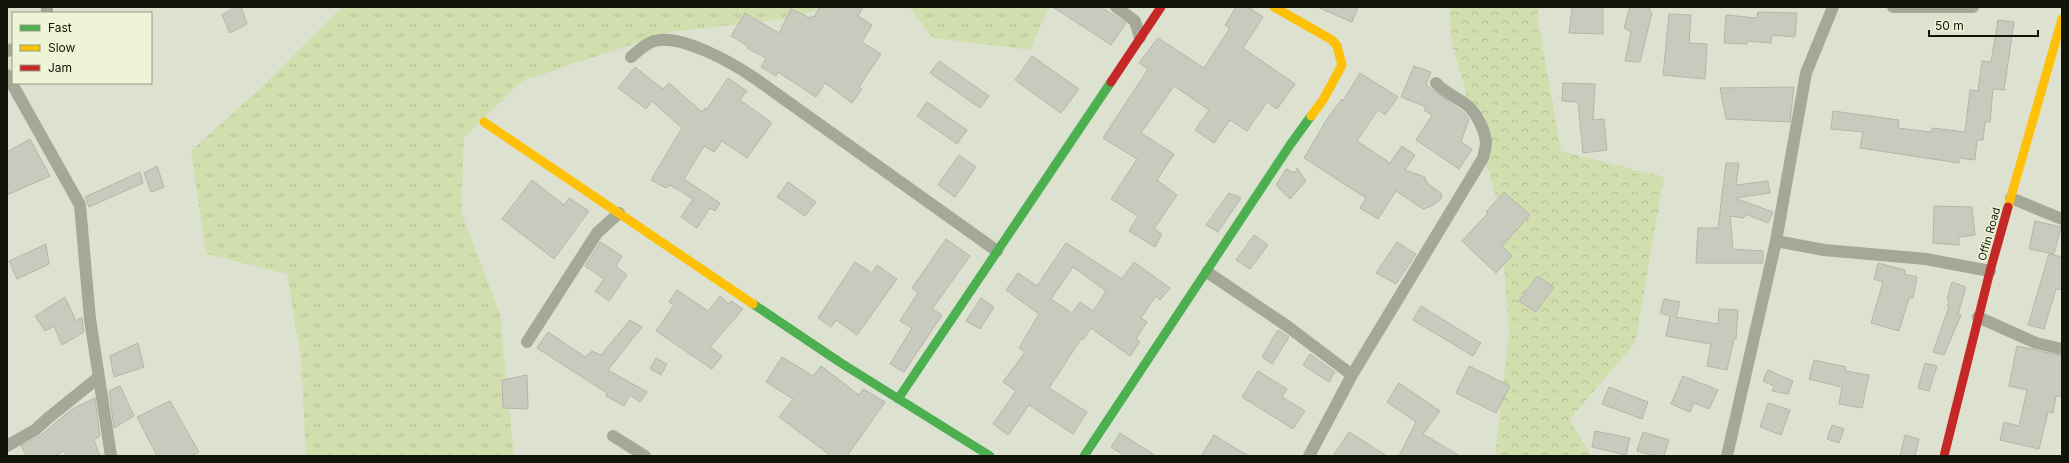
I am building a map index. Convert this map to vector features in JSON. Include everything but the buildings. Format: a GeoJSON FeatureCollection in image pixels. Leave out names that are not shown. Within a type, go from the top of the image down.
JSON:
{"type":"FeatureCollection","features":[{"type":"Feature","properties":{"kind":"street"},"geometry":{"type":"LineString","coordinates":[[1116,7],[1135,21],[1140,38]]}},
{"type":"Feature","properties":{"kind":"street"},"geometry":{"type":"LineString","coordinates":[[898,399],[1161,7]]}},
{"type":"Feature","properties":{"kind":"street"},"geometry":{"type":"LineString","coordinates":[[1084,456],[1290,145],[1323,100],[1342,65],[1337,46],[1332,40],[1274,7]]}},
{"type":"Feature","properties":{"kind":"street"},"geometry":{"type":"LineString","coordinates":[[1727,456],[1776,240],[1806,73],[1832,7]]}},
{"type":"Feature","properties":{"kind":"street"},"geometry":{"type":"LineString","coordinates":[[1893,7],[1973,7]]}},
{"type":"Feature","properties":{"kind":"street","name":"Offin Road"},"geometry":{"type":"LineString","coordinates":[[1944,456],[1990,271],[2062,19]]}},
{"type":"Feature","properties":{"kind":"street"},"geometry":{"type":"LineString","coordinates":[[631,57],[644,46],[654,41],[662,40],[678,42],[718,55],[756,79],[997,251]]}},
{"type":"Feature","properties":{"kind":"street"},"geometry":{"type":"LineString","coordinates":[[7,75],[12,84]]}},
{"type":"Feature","properties":{"kind":"street"},"geometry":{"type":"LineString","coordinates":[[1308,456],[1352,375],[1483,158],[1486,144],[1483,128],[1466,104],[1441,89],[1436,83]]}},
{"type":"Feature","properties":{"kind":"street"},"geometry":{"type":"LineString","coordinates":[[12,84],[80,205],[90,318],[111,456]]}},
{"type":"Feature","properties":{"kind":"street"},"geometry":{"type":"LineString","coordinates":[[484,122],[841,362],[990,456]]}},
{"type":"Feature","properties":{"kind":"street"},"geometry":{"type":"LineString","coordinates":[[2011,198],[2062,219]]}},
{"type":"Feature","properties":{"kind":"street"},"geometry":{"type":"LineString","coordinates":[[527,342],[597,232],[619,213]]}},
{"type":"Feature","properties":{"kind":"street"},"geometry":{"type":"LineString","coordinates":[[1776,240],[1824,250],[1926,259],[1990,271]]}},
{"type":"Feature","properties":{"kind":"street"},"geometry":{"type":"LineString","coordinates":[[1206,272],[1287,326],[1352,375]]}},
{"type":"Feature","properties":{"kind":"street"},"geometry":{"type":"LineString","coordinates":[[1978,317],[2036,343],[2062,349]]}},
{"type":"Feature","properties":{"kind":"street"},"geometry":{"type":"LineString","coordinates":[[7,446],[35,430],[99,376]]}},
{"type":"Feature","properties":{"kind":"street"},"geometry":{"type":"LineString","coordinates":[[613,436],[645,456]]}},
{"type":"Feature","properties":{"kind":"green space"},"geometry":{"type":"Polygon","coordinates":[[[342,7],[826,7],[792,18],[670,32],[522,81],[464,138],[461,211],[500,314],[514,456],[306,456],[301,358],[287,274],[206,254],[191,151],[263,86],[342,7]]]}},
{"type":"Feature","properties":{"kind":"green space"},"geometry":{"type":"Polygon","coordinates":[[[909,7],[1049,7],[1030,50],[933,38],[909,7]]]}},
{"type":"Feature","properties":{"kind":"green space"},"geometry":{"type":"Polygon","coordinates":[[[1449,7],[1540,7],[1537,15],[1561,151],[1664,177],[1635,343],[1569,420],[1592,456],[1495,456],[1509,334],[1500,210],[1452,44],[1449,7]]]}},
{"type":"Feature","properties":{"kind":"traffic: fast"},"geometry":{"type":"LineString","coordinates":[[898,399],[1111,82]]}},
{"type":"Feature","properties":{"kind":"traffic: fast"},"geometry":{"type":"LineString","coordinates":[[1084,456],[1290,145],[1311,116]]}},
{"type":"Feature","properties":{"kind":"traffic: fast"},"geometry":{"type":"LineString","coordinates":[[753,304],[841,363],[990,456]]}},
{"type":"Feature","properties":{"kind":"traffic: slow"},"geometry":{"type":"LineString","coordinates":[[1274,7],[1332,40],[1337,46],[1342,65],[1323,100],[1311,116]]}},
{"type":"Feature","properties":{"kind":"traffic: slow"},"geometry":{"type":"LineString","coordinates":[[2008,207],[2062,19]]}},
{"type":"Feature","properties":{"kind":"traffic: slow"},"geometry":{"type":"LineString","coordinates":[[484,122],[753,304]]}},
{"type":"Feature","properties":{"kind":"traffic: jam"},"geometry":{"type":"LineString","coordinates":[[1111,82],[1161,7]]}},
{"type":"Feature","properties":{"kind":"traffic: jam"},"geometry":{"type":"LineString","coordinates":[[1944,456],[1990,271],[2008,207]]}}]}
